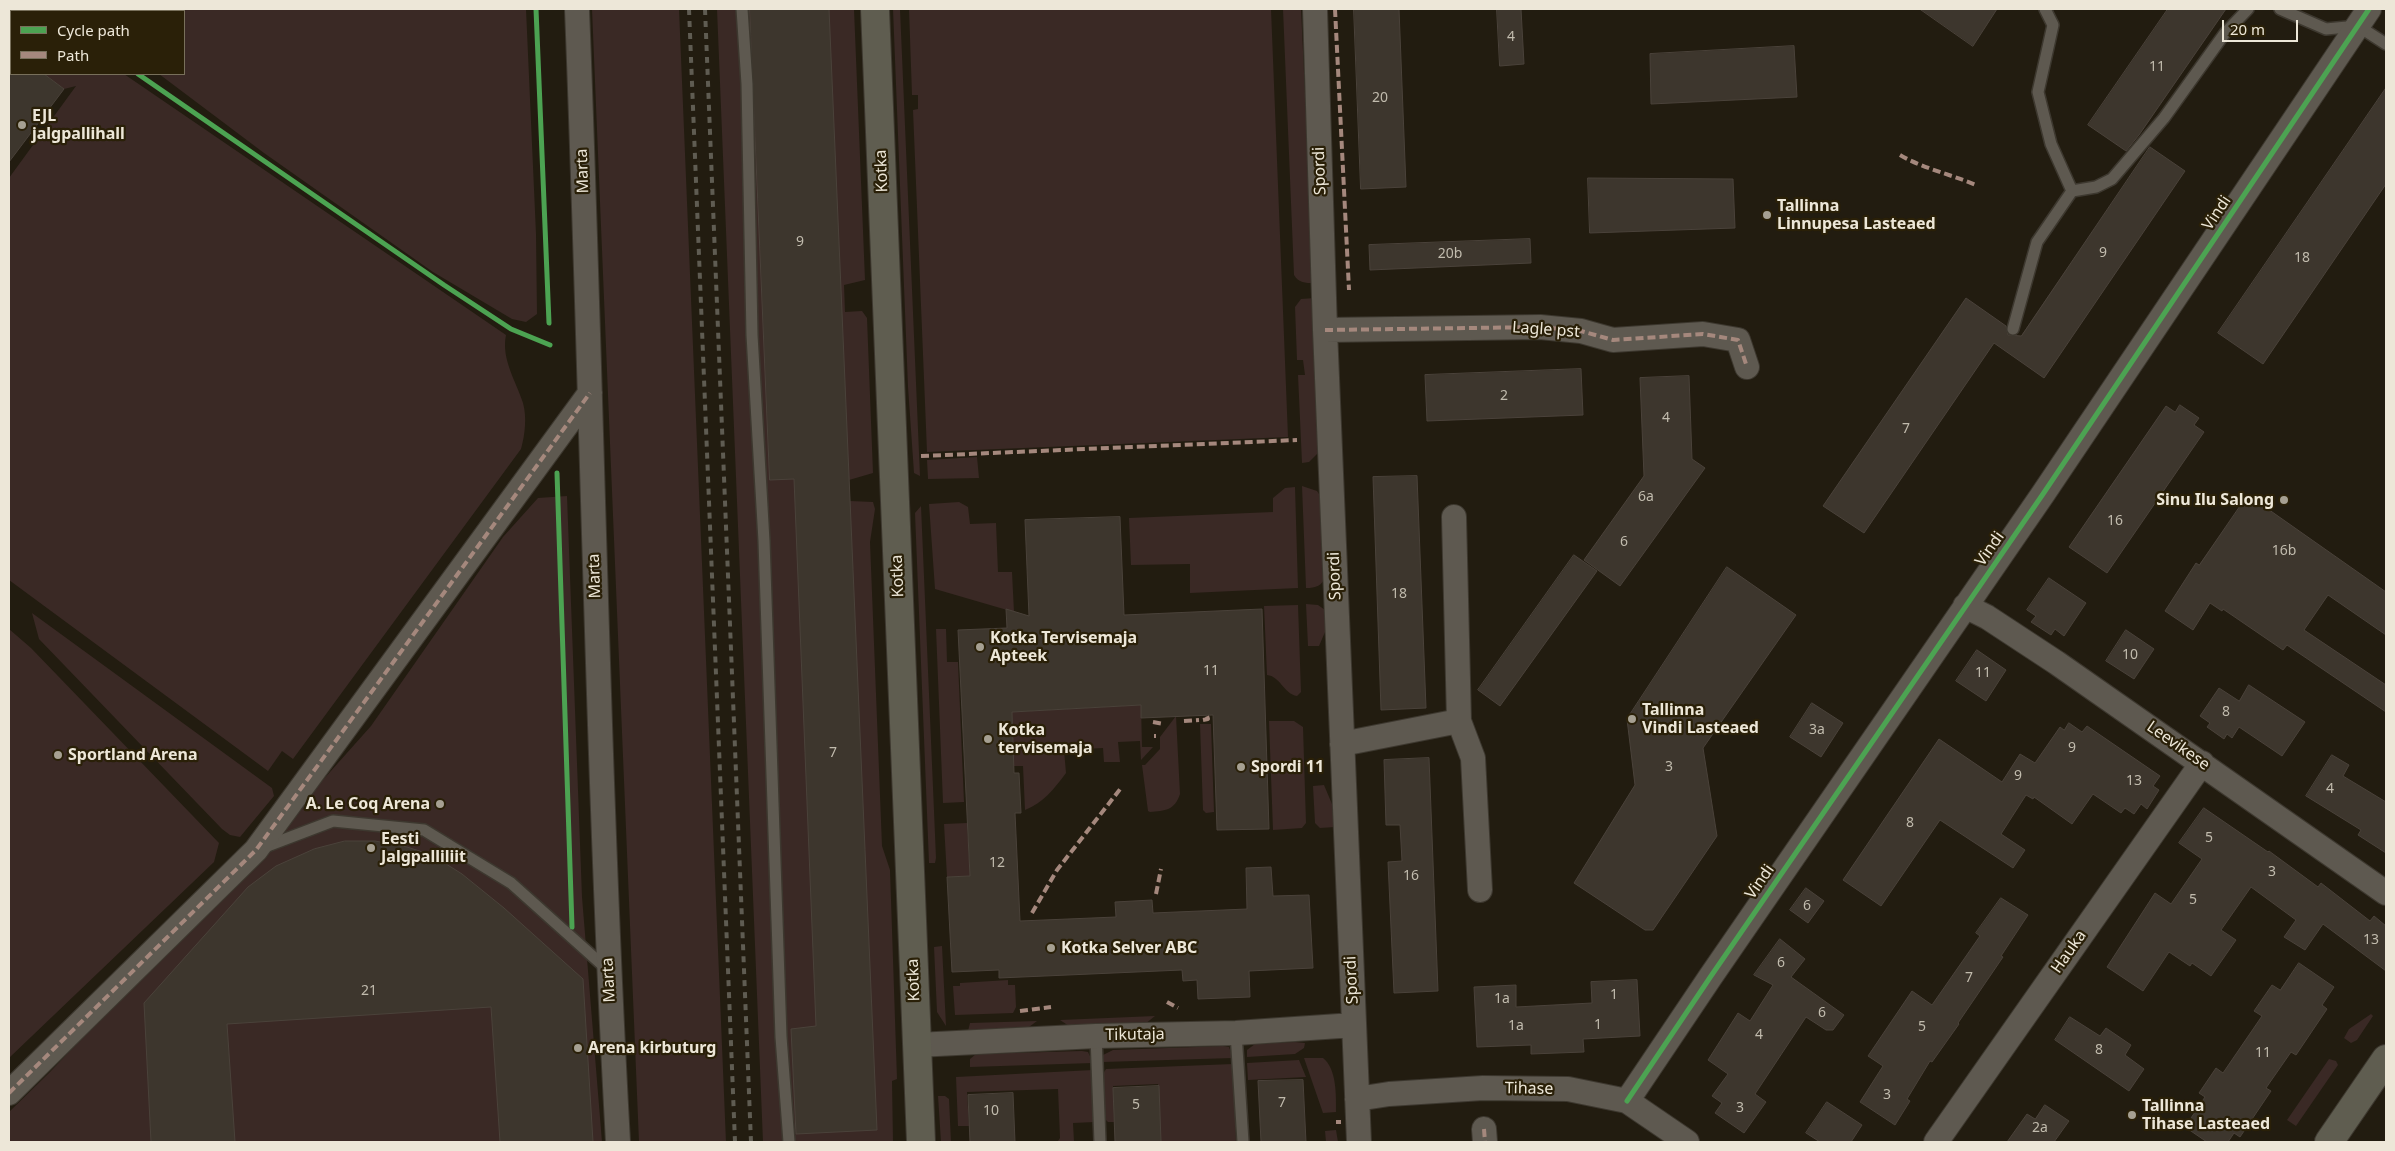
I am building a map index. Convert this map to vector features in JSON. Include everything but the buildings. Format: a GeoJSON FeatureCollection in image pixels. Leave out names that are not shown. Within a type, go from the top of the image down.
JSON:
{"type":"FeatureCollection","features":[{"type":"Feature","properties":{"kind":"street","name":"Marta"},"geometry":{"type":"LineString","coordinates":[[577,9],[609,971],[618,1142]]}},
{"type":"Feature","properties":{"kind":"street","name":"Kotka"},"geometry":{"type":"LineString","coordinates":[[875,9],[921,1142]]}},
{"type":"Feature","properties":{"kind":"street","name":"Spordi"},"geometry":{"type":"LineString","coordinates":[[1315,9],[1325,330],[1360,1142]]}},
{"type":"Feature","properties":{"kind":"street","name":"Vindi"},"geometry":{"type":"LineString","coordinates":[[1628,1101],[2364,17]]}},
{"type":"Feature","properties":{"kind":"street","name":"Lagle pst"},"geometry":{"type":"LineString","coordinates":[[1325,330],[1540,327],[1581,331],[1614,340],[1704,334],[1738,340],[1747,367]]}},
{"type":"Feature","properties":{"kind":"street"},"geometry":{"type":"LineString","coordinates":[[9,1093],[256,850],[590,393]]}},
{"type":"Feature","properties":{"kind":"street"},"geometry":{"type":"LineString","coordinates":[[1454,517],[1459,721],[1473,758],[1480,890]]}},
{"type":"Feature","properties":{"kind":"street","name":"Leevikese"},"geometry":{"type":"LineString","coordinates":[[1965,606],[2003,628],[2202,763],[2386,893]]}},
{"type":"Feature","properties":{"kind":"street"},"geometry":{"type":"LineString","coordinates":[[1342,744],[1459,721]]}},
{"type":"Feature","properties":{"kind":"street","name":"Hauka"},"geometry":{"type":"LineString","coordinates":[[1936,1142],[2202,763]]}},
{"type":"Feature","properties":{"kind":"street","name":"Tikutaja"},"geometry":{"type":"LineString","coordinates":[[917,1045],[1096,1036],[1236,1033],[1354,1026]]}},
{"type":"Feature","properties":{"kind":"street"},"geometry":{"type":"LineString","coordinates":[[2329,1142],[2386,1059]]}},
{"type":"Feature","properties":{"kind":"street","name":"Tihase"},"geometry":{"type":"LineString","coordinates":[[1357,1099],[1389,1094],[1483,1088],[1568,1090],[1628,1101],[1687,1142]]}},
{"type":"Feature","properties":{"kind":"lane"},"geometry":{"type":"LineString","coordinates":[[742,9],[747,84],[752,335],[764,541],[781,1037],[789,1142]]}},
{"type":"Feature","properties":{"kind":"lane"},"geometry":{"type":"LineString","coordinates":[[2044,9],[2053,25],[2038,92],[2051,144],[2072,191]]}},
{"type":"Feature","properties":{"kind":"lane"},"geometry":{"type":"LineString","coordinates":[[2013,329],[2037,242],[2072,191],[2096,187],[2112,179],[2164,118],[2225,33],[2248,9]]}},
{"type":"Feature","properties":{"kind":"lane"},"geometry":{"type":"LineString","coordinates":[[2280,9],[2326,29],[2364,17],[2386,44]]}},
{"type":"Feature","properties":{"kind":"lane"},"geometry":{"type":"LineString","coordinates":[[256,850],[333,821],[424,830],[511,883],[609,971]]}},
{"type":"Feature","properties":{"kind":"lane"},"geometry":{"type":"LineString","coordinates":[[1236,1033],[1243,1142]]}},
{"type":"Feature","properties":{"kind":"lane"},"geometry":{"type":"LineString","coordinates":[[1096,1036],[1100,1142]]}},
{"type":"Feature","properties":{"kind":"shaded area"},"geometry":{"type":"Polygon","coordinates":[[[9,9],[31,9],[32,10],[10,10],[9,48],[9,9]]]}},
{"type":"Feature","properties":{"kind":"shaded area"},"geometry":{"type":"Polygon","coordinates":[[[72,9],[526,9],[536,234],[537,314],[526,322],[512,319],[433,272],[264,153],[160,75],[185,75],[185,10],[72,9]]]}},
{"type":"Feature","properties":{"kind":"shaded area"},"geometry":{"type":"Polygon","coordinates":[[[592,9],[679,9],[726,1142],[639,1142],[592,9]]]}},
{"type":"Feature","properties":{"kind":"shaded area"},"geometry":{"type":"Polygon","coordinates":[[[717,9],[854,9],[865,280],[844,285],[845,312],[862,311],[867,318],[873,473],[849,480],[850,501],[873,502],[875,509],[870,542],[882,846],[890,870],[897,1079],[892,1081],[893,1142],[763,1142],[717,9]]]}},
{"type":"Feature","properties":{"kind":"shaded area"},"geometry":{"type":"Polygon","coordinates":[[[893,9],[900,9],[920,476],[914,473],[908,387],[893,9]]]}},
{"type":"Feature","properties":{"kind":"shaded area"},"geometry":{"type":"Polygon","coordinates":[[[909,9],[1271,9],[1288,437],[927,452],[913,110],[918,109],[918,95],[912,95],[909,9]]]}},
{"type":"Feature","properties":{"kind":"shaded area"},"geometry":{"type":"Polygon","coordinates":[[[1283,9],[1301,9],[1314,283],[1302,282],[1294,275],[1283,9]]]}},
{"type":"Feature","properties":{"kind":"shaded area"},"geometry":{"type":"Polygon","coordinates":[[[45,75],[125,75],[506,335],[507,361],[523,403],[525,414],[524,438],[521,449],[293,759],[282,751],[268,771],[9,580],[9,178],[76,86],[64,89],[45,75]]]}},
{"type":"Feature","properties":{"kind":"shaded area"},"geometry":{"type":"Polygon","coordinates":[[[1315,298],[1319,452],[1309,462],[1302,463],[1298,375],[1305,375],[1303,360],[1297,360],[1295,307],[1301,299],[1315,298]]]}},
{"type":"Feature","properties":{"kind":"shaded area"},"geometry":{"type":"Polygon","coordinates":[[[977,457],[979,478],[928,479],[927,460],[977,457]]]}},
{"type":"Feature","properties":{"kind":"shaded area"},"geometry":{"type":"Polygon","coordinates":[[[1302,486],[1317,491],[1321,497],[1326,576],[1321,584],[1310,588],[1306,588],[1302,486]]]}},
{"type":"Feature","properties":{"kind":"shaded area"},"geometry":{"type":"Polygon","coordinates":[[[1295,487],[1298,588],[1190,593],[1190,564],[1131,565],[1129,518],[1273,512],[1273,498],[1285,488],[1295,487]]]}},
{"type":"Feature","properties":{"kind":"shaded area","name":"A. Le Coq Arena"},"geometry":{"type":"Polygon","coordinates":[[[567,496],[582,897],[602,1142],[9,1142],[9,1112],[50,1072],[272,837],[371,726],[503,537],[538,498],[567,496]]]}},
{"type":"Feature","properties":{"kind":"shaded area"},"geometry":{"type":"Polygon","coordinates":[[[959,502],[968,507],[970,524],[996,523],[998,572],[1012,572],[1014,612],[935,589],[929,504],[959,502]]]}},
{"type":"Feature","properties":{"kind":"shaded area"},"geometry":{"type":"Polygon","coordinates":[[[921,506],[935,863],[929,863],[915,513],[921,506]]]}},
{"type":"Feature","properties":{"kind":"shaded area"},"geometry":{"type":"Polygon","coordinates":[[[1306,604],[1318,605],[1325,610],[1328,625],[1319,646],[1308,646],[1306,604]]]}},
{"type":"Feature","properties":{"kind":"shaded area"},"geometry":{"type":"Polygon","coordinates":[[[1298,605],[1301,692],[1297,696],[1289,692],[1275,678],[1267,675],[1264,606],[1298,605]]]}},
{"type":"Feature","properties":{"kind":"shaded area"},"geometry":{"type":"Polygon","coordinates":[[[32,613],[272,788],[274,796],[240,837],[230,835],[222,829],[39,639],[32,613]]]}},
{"type":"Feature","properties":{"kind":"shaded area","name":"Sportland Arena"},"geometry":{"type":"Polygon","coordinates":[[[9,629],[31,648],[219,843],[214,862],[9,1058],[9,629]]]}},
{"type":"Feature","properties":{"kind":"shaded area"},"geometry":{"type":"Polygon","coordinates":[[[936,629],[946,629],[947,662],[958,662],[964,802],[943,803],[936,629]]]}},
{"type":"Feature","properties":{"kind":"shaded area"},"geometry":{"type":"Polygon","coordinates":[[[1141,705],[1142,747],[1153,747],[1141,760],[1140,741],[1118,742],[1120,762],[1104,762],[1103,748],[1064,750],[1066,773],[1043,799],[1025,810],[1023,766],[1014,766],[1012,712],[1141,705]]]}},
{"type":"Feature","properties":{"kind":"shaded area"},"geometry":{"type":"Polygon","coordinates":[[[1176,716],[1180,794],[1169,809],[1150,812],[1148,811],[1142,765],[1145,765],[1160,749],[1160,737],[1176,716]]]}},
{"type":"Feature","properties":{"kind":"shaded area"},"geometry":{"type":"Polygon","coordinates":[[[1269,721],[1294,721],[1303,727],[1306,823],[1302,828],[1273,830],[1269,721]]]}},
{"type":"Feature","properties":{"kind":"shaded area"},"geometry":{"type":"Polygon","coordinates":[[[1200,724],[1211,724],[1214,812],[1206,813],[1203,810],[1200,724]]]}},
{"type":"Feature","properties":{"kind":"shaded area"},"geometry":{"type":"Polygon","coordinates":[[[1324,785],[1332,804],[1335,827],[1320,828],[1315,823],[1313,786],[1324,785]]]}},
{"type":"Feature","properties":{"kind":"shaded area"},"geometry":{"type":"Polygon","coordinates":[[[967,823],[970,876],[947,877],[944,824],[967,823]]]}},
{"type":"Feature","properties":{"kind":"shaded area"},"geometry":{"type":"Polygon","coordinates":[[[942,946],[946,1026],[937,1012],[934,947],[942,946]]]}},
{"type":"Feature","properties":{"kind":"shaded area"},"geometry":{"type":"Polygon","coordinates":[[[1008,980],[1008,985],[1015,985],[1016,1007],[1013,1013],[955,1015],[953,986],[960,986],[960,983],[1008,980]]]}},
{"type":"Feature","properties":{"kind":"shaded area"},"geometry":{"type":"Polygon","coordinates":[[[2371,1014],[2373,1016],[2357,1040],[2351,1043],[2344,1038],[2349,1029],[2371,1014]]]}},
{"type":"Feature","properties":{"kind":"shaded area"},"geometry":{"type":"Polygon","coordinates":[[[1155,1016],[1145,1024],[1069,1026],[1060,1020],[1155,1016]]]}},
{"type":"Feature","properties":{"kind":"shaded area"},"geometry":{"type":"Polygon","coordinates":[[[1037,1021],[1029,1027],[1022,1029],[968,1031],[970,1023],[1037,1021]]]}},
{"type":"Feature","properties":{"kind":"shaded area"},"geometry":{"type":"Polygon","coordinates":[[[1305,1043],[1304,1048],[1295,1054],[1247,1057],[1247,1050],[1255,1044],[1305,1043]]]}},
{"type":"Feature","properties":{"kind":"shaded area"},"geometry":{"type":"Polygon","coordinates":[[[1229,1047],[1233,1058],[1103,1062],[1103,1055],[1113,1050],[1229,1047]]]}},
{"type":"Feature","properties":{"kind":"shaded area"},"geometry":{"type":"Polygon","coordinates":[[[1088,1052],[1093,1063],[970,1067],[970,1059],[976,1054],[1088,1052]]]}},
{"type":"Feature","properties":{"kind":"shaded area"},"geometry":{"type":"Polygon","coordinates":[[[1304,1058],[1323,1058],[1328,1063],[1335,1083],[1336,1112],[1323,1113],[1304,1058]]]}},
{"type":"Feature","properties":{"kind":"shaded area"},"geometry":{"type":"Polygon","coordinates":[[[2329,1059],[2336,1061],[2338,1065],[2296,1126],[2287,1120],[2329,1059]]]}},
{"type":"Feature","properties":{"kind":"shaded area"},"geometry":{"type":"Polygon","coordinates":[[[1299,1060],[1306,1077],[1248,1080],[1247,1063],[1299,1060]]]}},
{"type":"Feature","properties":{"kind":"shaded area"},"geometry":{"type":"Polygon","coordinates":[[[1233,1064],[1236,1142],[1161,1142],[1158,1084],[1113,1086],[1114,1122],[1108,1122],[1105,1119],[1103,1074],[1106,1069],[1233,1064]]]}},
{"type":"Feature","properties":{"kind":"shaded area"},"geometry":{"type":"Polygon","coordinates":[[[1093,1070],[1095,1122],[1073,1123],[1074,1142],[1040,1142],[1058,1141],[1060,1138],[1058,1089],[967,1092],[969,1126],[958,1126],[956,1077],[1093,1070]]]}},
{"type":"Feature","properties":{"kind":"shaded area"},"geometry":{"type":"Polygon","coordinates":[[[938,1096],[945,1096],[949,1099],[951,1142],[941,1142],[938,1096]]]}},
{"type":"Feature","properties":{"kind":"shaded area"},"geometry":{"type":"Polygon","coordinates":[[[1336,1130],[1338,1142],[1326,1142],[1325,1131],[1336,1130]]]}},
{"type":"Feature","properties":{"kind":"railway"},"geometry":{"type":"LineString","coordinates":[[689,9],[735,1142]]}},
{"type":"Feature","properties":{"kind":"railway"},"geometry":{"type":"LineString","coordinates":[[705,9],[751,1142]]}},
{"type":"Feature","properties":{"kind":"marked path"},"geometry":{"type":"LineString","coordinates":[[1335,9],[1349,290]]}},
{"type":"Feature","properties":{"kind":"marked path"},"geometry":{"type":"LineString","coordinates":[[1900,155],[1918,164],[1976,185]]}},
{"type":"Feature","properties":{"kind":"marked path"},"geometry":{"type":"LineString","coordinates":[[1325,330],[1540,327],[1581,331],[1613,340],[1703,334],[1738,340],[1747,367]]}},
{"type":"Feature","properties":{"kind":"marked path"},"geometry":{"type":"LineString","coordinates":[[9,1093],[256,850],[590,393]]}},
{"type":"Feature","properties":{"kind":"marked path"},"geometry":{"type":"LineString","coordinates":[[921,456],[1297,440]]}},
{"type":"Feature","properties":{"kind":"marked path"},"geometry":{"type":"LineString","coordinates":[[1203,720],[1208,719],[1207,716]]}},
{"type":"Feature","properties":{"kind":"marked path"},"geometry":{"type":"LineString","coordinates":[[1184,721],[1199,720]]}},
{"type":"Feature","properties":{"kind":"marked path"},"geometry":{"type":"LineString","coordinates":[[1153,722],[1164,724]]}},
{"type":"Feature","properties":{"kind":"marked path"},"geometry":{"type":"LineString","coordinates":[[1032,913],[1057,870],[1121,788]]}},
{"type":"Feature","properties":{"kind":"marked path"},"geometry":{"type":"LineString","coordinates":[[1156,894],[1161,869]]}},
{"type":"Feature","properties":{"kind":"marked path"},"geometry":{"type":"LineString","coordinates":[[1167,1002],[1178,1008]]}},
{"type":"Feature","properties":{"kind":"marked path"},"geometry":{"type":"LineString","coordinates":[[1020,1011],[1051,1007]]}},
{"type":"Feature","properties":{"kind":"marked path"},"geometry":{"type":"LineString","coordinates":[[1336,1122],[1341,1122]]}},
{"type":"Feature","properties":{"kind":"marked path"},"geometry":{"type":"LineString","coordinates":[[1484,1129],[1485,1142]]}},
{"type":"Feature","properties":{"kind":"cycle path"},"geometry":{"type":"LineString","coordinates":[[536,9],[549,323]]}},
{"type":"Feature","properties":{"kind":"cycle path"},"geometry":{"type":"LineString","coordinates":[[1627,1101],[2043,494],[2369,9]]}},
{"type":"Feature","properties":{"kind":"cycle path"},"geometry":{"type":"LineString","coordinates":[[139,75],[444,285],[511,329],[550,345]]}},
{"type":"Feature","properties":{"kind":"cycle path"},"geometry":{"type":"LineString","coordinates":[[557,473],[572,927]]}},
{"type":"Feature","properties":{"kind":"place","name":"EJL jalgpallihall"},"geometry":{"type":"Point","coordinates":[22,125]}},
{"type":"Feature","properties":{"kind":"place","name":"Tallinna Linnupesa Lasteaed"},"geometry":{"type":"Point","coordinates":[1767,215]}},
{"type":"Feature","properties":{"kind":"place","name":"Sinu Ilu Salong"},"geometry":{"type":"Point","coordinates":[2284,500]}},
{"type":"Feature","properties":{"kind":"place","name":"Kotka Tervisemaja Apteek"},"geometry":{"type":"Point","coordinates":[980,647]}},
{"type":"Feature","properties":{"kind":"place","name":"Tallinna Vindi Lasteaed"},"geometry":{"type":"Point","coordinates":[1632,719]}},
{"type":"Feature","properties":{"kind":"place","name":"Kotka tervisemaja"},"geometry":{"type":"Point","coordinates":[988,739]}},
{"type":"Feature","properties":{"kind":"place","name":"Sportland Arena"},"geometry":{"type":"Point","coordinates":[58,755]}},
{"type":"Feature","properties":{"kind":"place","name":"Spordi 11"},"geometry":{"type":"Point","coordinates":[1241,767]}},
{"type":"Feature","properties":{"kind":"place","name":"A. Le Coq Arena"},"geometry":{"type":"Point","coordinates":[440,804]}},
{"type":"Feature","properties":{"kind":"place","name":"Eesti Jalgpalliliit"},"geometry":{"type":"Point","coordinates":[371,848]}},
{"type":"Feature","properties":{"kind":"place","name":"Kotka Selver ABC"},"geometry":{"type":"Point","coordinates":[1051,948]}},
{"type":"Feature","properties":{"kind":"place","name":"Arena kirbuturg"},"geometry":{"type":"Point","coordinates":[578,1048]}},
{"type":"Feature","properties":{"kind":"place","name":"Tallinna Tihase Lasteaed"},"geometry":{"type":"Point","coordinates":[2132,1115]}}]}
